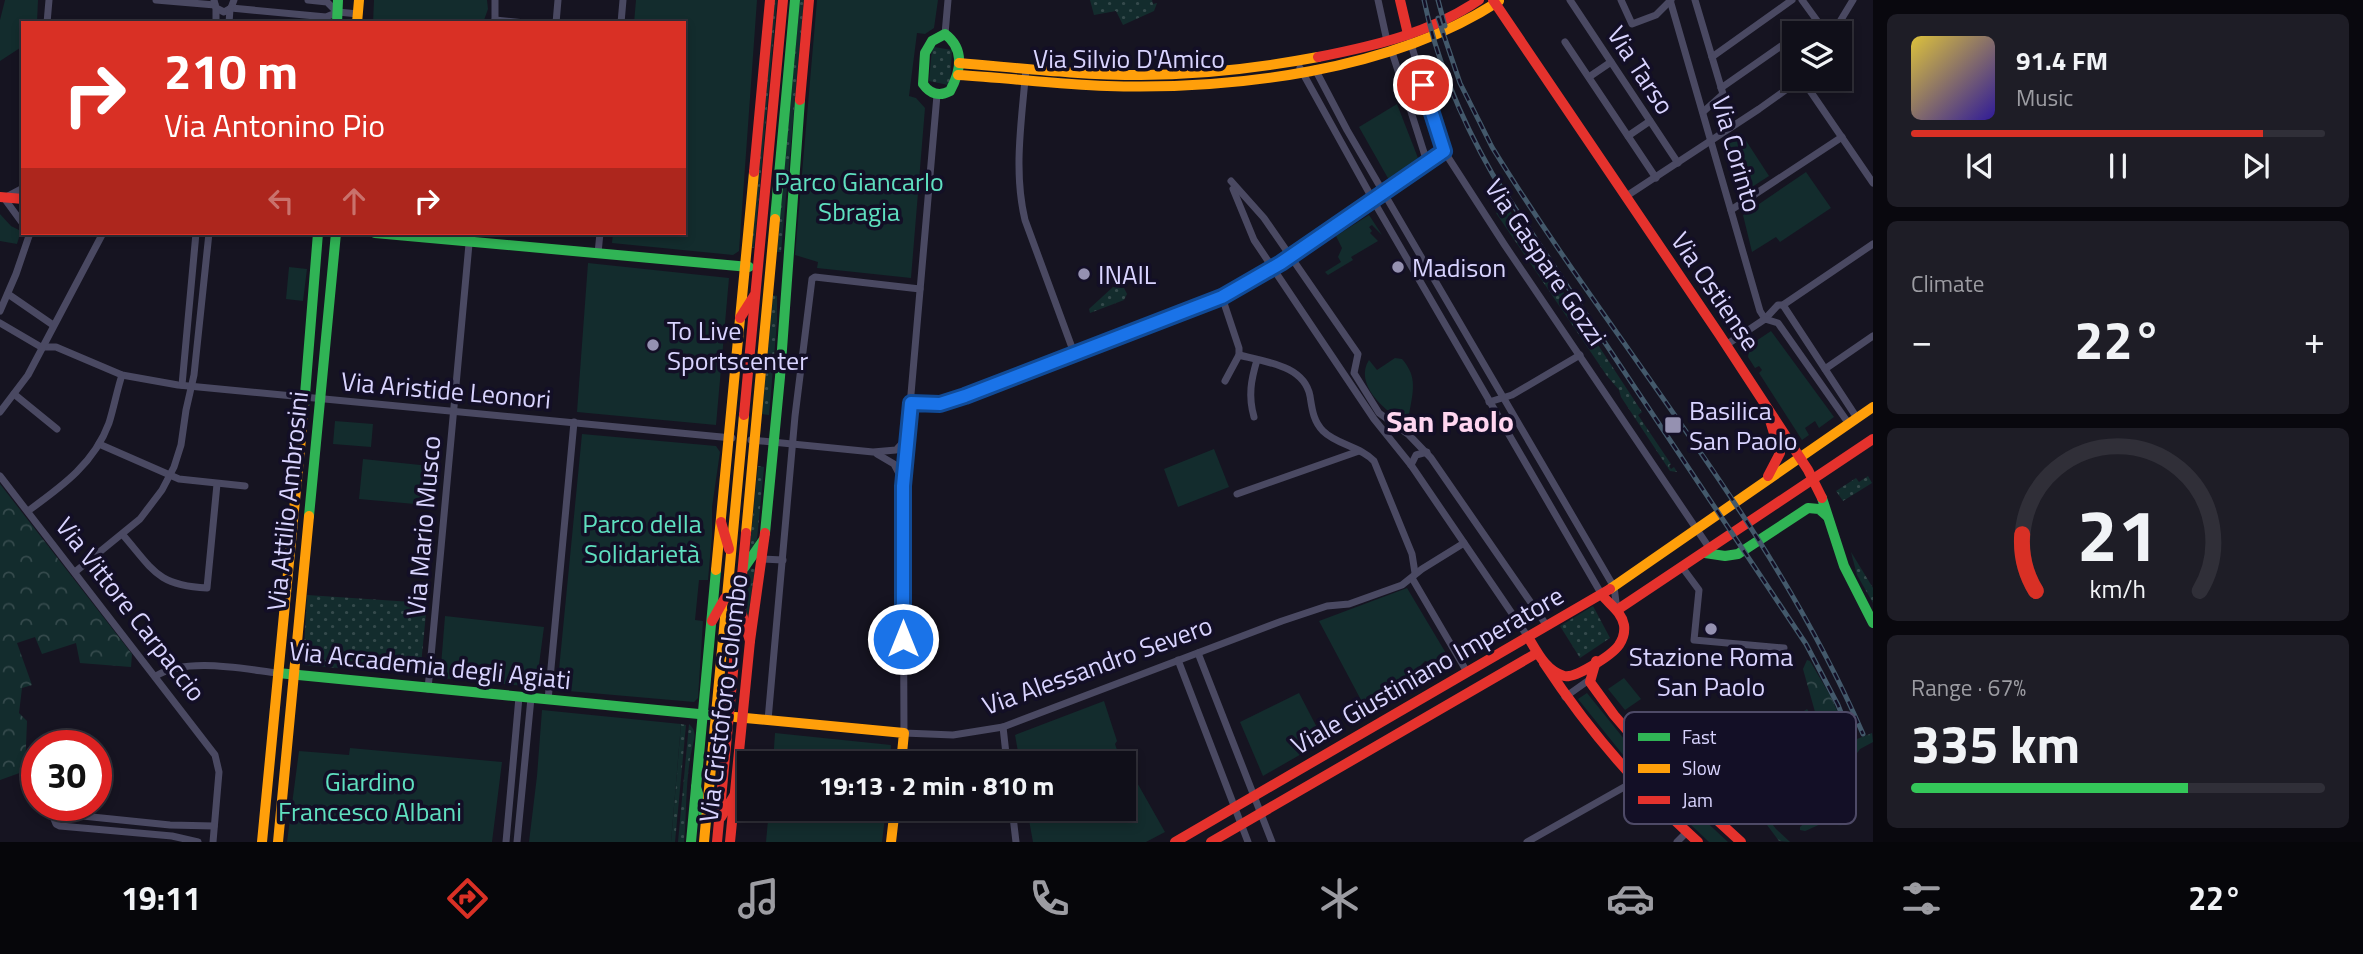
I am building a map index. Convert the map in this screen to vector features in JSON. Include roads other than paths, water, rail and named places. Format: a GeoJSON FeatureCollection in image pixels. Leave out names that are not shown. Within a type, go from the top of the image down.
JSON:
{"type":"FeatureCollection","features":[{"type":"Feature","properties":{"kind":"street"},"geometry":{"type":"LineString","coordinates":[[47,21],[49,0]]}},
{"type":"Feature","properties":{"kind":"street"},"geometry":{"type":"LineString","coordinates":[[156,0],[215,4],[224,12],[230,9],[357,18],[359,0]]}},
{"type":"Feature","properties":{"kind":"street"},"geometry":{"type":"LineString","coordinates":[[229,21],[234,0]]}},
{"type":"Feature","properties":{"kind":"street"},"geometry":{"type":"LineString","coordinates":[[308,0],[327,2],[337,17]]}},
{"type":"Feature","properties":{"kind":"street"},"geometry":{"type":"LineString","coordinates":[[337,17],[338,0]]}},
{"type":"Feature","properties":{"kind":"street"},"geometry":{"type":"LineString","coordinates":[[495,0],[495,21]]}},
{"type":"Feature","properties":{"kind":"street"},"geometry":{"type":"LineString","coordinates":[[556,21],[558,0]]}},
{"type":"Feature","properties":{"kind":"street"},"geometry":{"type":"LineString","coordinates":[[621,21],[623,0]]}},
{"type":"Feature","properties":{"kind":"street","name":"Via Cristoforo Colombo"},"geometry":{"type":"LineString","coordinates":[[691,842],[770,0]]}},
{"type":"Feature","properties":{"kind":"street","name":"Via Cristoforo Colombo"},"geometry":{"type":"LineString","coordinates":[[717,842],[742,571],[756,292],[783,0]]}},
{"type":"Feature","properties":{"kind":"street","name":"Via Cristoforo Colombo"},"geometry":{"type":"LineString","coordinates":[[704,842],[731,554],[770,271],[795,0]]}},
{"type":"Feature","properties":{"kind":"street","name":"Via Cristoforo Colombo"},"geometry":{"type":"LineString","coordinates":[[730,842],[750,641],[764,539],[809,0]]}},
{"type":"Feature","properties":{"kind":"street"},"geometry":{"type":"LineString","coordinates":[[945,34],[948,0]]}},
{"type":"Feature","properties":{"kind":"street"},"geometry":{"type":"LineString","coordinates":[[1378,0],[1389,47],[1427,162]]}},
{"type":"Feature","properties":{"kind":"street","name":"Via Gaspare Gozzi"},"geometry":{"type":"LineString","coordinates":[[1400,0],[1444,151],[1697,530]]}},
{"type":"Feature","properties":{"kind":"street","name":"Via Silvio D'Amico"},"geometry":{"type":"LineString","coordinates":[[1410,40],[1479,0]]}},
{"type":"Feature","properties":{"kind":"street","name":"Via Tarso"},"geometry":{"type":"LineString","coordinates":[[1570,0],[1678,163]]}},
{"type":"Feature","properties":{"kind":"street"},"geometry":{"type":"LineString","coordinates":[[1621,0],[1632,24],[1656,15],[1670,0]]}},
{"type":"Feature","properties":{"kind":"street","name":"Via Corinto"},"geometry":{"type":"LineString","coordinates":[[1670,0],[1760,311],[1765,318]]}},
{"type":"Feature","properties":{"kind":"street"},"geometry":{"type":"LineString","coordinates":[[1695,0],[1721,88],[1721,97],[1703,112]]}},
{"type":"Feature","properties":{"kind":"street"},"geometry":{"type":"LineString","coordinates":[[1712,57],[1792,0]]}},
{"type":"Feature","properties":{"kind":"street"},"geometry":{"type":"LineString","coordinates":[[1802,0],[1817,21]]}},
{"type":"Feature","properties":{"kind":"street"},"geometry":{"type":"LineString","coordinates":[[1840,21],[1853,0]]}},
{"type":"Feature","properties":{"kind":"street","name":"Via Silvio D'Amico"},"geometry":{"type":"LineString","coordinates":[[959,63],[1097,74],[1167,75],[1299,66],[1315,69],[1463,23],[1496,1]]}},
{"type":"Feature","properties":{"kind":"street","name":"Via Ostiense"},"geometry":{"type":"LineString","coordinates":[[1496,1],[1814,480],[1844,566],[1873,623]]}},
{"type":"Feature","properties":{"kind":"street"},"geometry":{"type":"LineString","coordinates":[[945,34],[957,45],[958,75],[950,91],[937,95],[929,92],[923,84],[924,66],[929,42],[934,37],[945,34]]}},
{"type":"Feature","properties":{"kind":"street"},"geometry":{"type":"LineString","coordinates":[[1565,42],[1656,178]]}},
{"type":"Feature","properties":{"kind":"street"},"geometry":{"type":"LineString","coordinates":[[1721,88],[1782,45]]}},
{"type":"Feature","properties":{"kind":"street","name":"Via Silvio D'Amico"},"geometry":{"type":"LineString","coordinates":[[958,75],[1109,86],[1173,86],[1233,82],[1389,47]]}},
{"type":"Feature","properties":{"kind":"street"},"geometry":{"type":"LineString","coordinates":[[1589,77],[1611,62]]}},
{"type":"Feature","properties":{"kind":"street"},"geometry":{"type":"LineString","coordinates":[[1299,66],[1373,200],[1592,578],[1602,595],[1618,610]]}},
{"type":"Feature","properties":{"kind":"street"},"geometry":{"type":"LineString","coordinates":[[1026,68],[1019,156],[1022,207],[1074,354]]}},
{"type":"Feature","properties":{"kind":"street"},"geometry":{"type":"LineString","coordinates":[[1315,69],[1347,130],[1614,587],[1625,630],[1623,642],[1569,677],[1560,675],[1544,663]]}},
{"type":"Feature","properties":{"kind":"street"},"geometry":{"type":"LineString","coordinates":[[1625,197],[1784,91]]}},
{"type":"Feature","properties":{"kind":"street"},"geometry":{"type":"LineString","coordinates":[[1809,91],[1873,183]]}},
{"type":"Feature","properties":{"kind":"street"},"geometry":{"type":"LineString","coordinates":[[902,751],[903,486],[937,95]]}},
{"type":"Feature","properties":{"kind":"street"},"geometry":{"type":"LineString","coordinates":[[1628,136],[1650,121]]}},
{"type":"Feature","properties":{"kind":"street"},"geometry":{"type":"LineString","coordinates":[[1337,136],[1347,130]]}},
{"type":"Feature","properties":{"kind":"street"},"geometry":{"type":"LineString","coordinates":[[1731,210],[1842,137]]}},
{"type":"Feature","properties":{"kind":"street"},"geometry":{"type":"LineString","coordinates":[[911,403],[934,405],[949,402],[1222,297],[1281,263],[1444,151]]}},
{"type":"Feature","properties":{"kind":"street"},"geometry":{"type":"LineString","coordinates":[[1546,626],[1427,453],[1379,413],[1354,373],[1358,354],[1265,218],[1231,181],[1252,236],[1273,268],[1374,419],[1402,452],[1518,621],[1565,697],[1624,769]]}},
{"type":"Feature","properties":{"kind":"street"},"geometry":{"type":"LineString","coordinates":[[2,197],[21,188]]}},
{"type":"Feature","properties":{"kind":"street"},"geometry":{"type":"LineString","coordinates":[[2,197],[21,199]]}},
{"type":"Feature","properties":{"kind":"street"},"geometry":{"type":"LineString","coordinates":[[2,197],[21,221]]}},
{"type":"Feature","properties":{"kind":"street"},"geometry":{"type":"LineString","coordinates":[[1380,212],[1385,207],[1393,206]]}},
{"type":"Feature","properties":{"kind":"street"},"geometry":{"type":"LineString","coordinates":[[0,311],[27,235]]}},
{"type":"Feature","properties":{"kind":"street"},"geometry":{"type":"LineString","coordinates":[[0,412],[28,375],[52,325],[102,235]]}},
{"type":"Feature","properties":{"kind":"street"},"geometry":{"type":"LineString","coordinates":[[182,385],[197,235]]}},
{"type":"Feature","properties":{"kind":"street"},"geometry":{"type":"LineString","coordinates":[[75,572],[123,536],[156,501],[170,476],[181,445],[194,374],[209,235]]}},
{"type":"Feature","properties":{"kind":"street","name":"Via Attilio Ambrosini"},"geometry":{"type":"LineString","coordinates":[[262,842],[318,235]]}},
{"type":"Feature","properties":{"kind":"street","name":"Via Attilio Ambrosini"},"geometry":{"type":"LineString","coordinates":[[278,842],[336,235]]}},
{"type":"Feature","properties":{"kind":"street"},"geometry":{"type":"LineString","coordinates":[[422,235],[470,237],[598,253],[758,268],[787,279]]}},
{"type":"Feature","properties":{"kind":"street"},"geometry":{"type":"LineString","coordinates":[[598,253],[600,235]]}},
{"type":"Feature","properties":{"kind":"street","name":"Via Mario Musco"},"geometry":{"type":"LineString","coordinates":[[428,689],[470,237]]}},
{"type":"Feature","properties":{"kind":"street"},"geometry":{"type":"LineString","coordinates":[[1783,306],[1873,244]]}},
{"type":"Feature","properties":{"kind":"street","name":"Via Cristoforo Colombo"},"geometry":{"type":"LineString","coordinates":[[768,720],[793,444],[812,279],[814,276],[920,289]]}},
{"type":"Feature","properties":{"kind":"street"},"geometry":{"type":"LineString","coordinates":[[740,318],[756,292]]}},
{"type":"Feature","properties":{"kind":"street"},"geometry":{"type":"LineString","coordinates":[[8,294],[52,325]]}},
{"type":"Feature","properties":{"kind":"street"},"geometry":{"type":"LineString","coordinates":[[1222,297],[1235,332],[1239,355],[1226,381]]}},
{"type":"Feature","properties":{"kind":"street"},"geometry":{"type":"LineString","coordinates":[[1726,345],[1765,318],[1778,304],[1783,306],[1825,369],[1853,421]]}},
{"type":"Feature","properties":{"kind":"street"},"geometry":{"type":"LineString","coordinates":[[1765,318],[1778,323],[1785,330],[1853,421]]}},
{"type":"Feature","properties":{"kind":"street","name":"Via Aristide Leonori"},"geometry":{"type":"LineString","coordinates":[[0,323],[41,347],[56,347],[122,374],[182,385],[729,438]]}},
{"type":"Feature","properties":{"kind":"street"},"geometry":{"type":"LineString","coordinates":[[1825,369],[1873,336]]}},
{"type":"Feature","properties":{"kind":"street"},"geometry":{"type":"LineString","coordinates":[[1239,355],[1299,375],[1307,385],[1314,415],[1321,429],[1330,437],[1370,457],[1378,468],[1414,561],[1414,576],[1467,672]]}},
{"type":"Feature","properties":{"kind":"street"},"geometry":{"type":"LineString","coordinates":[[1495,411],[1512,395],[1580,355]]}},
{"type":"Feature","properties":{"kind":"street"},"geometry":{"type":"LineString","coordinates":[[1254,417],[1250,403],[1251,387],[1261,361]]}},
{"type":"Feature","properties":{"kind":"street"},"geometry":{"type":"LineString","coordinates":[[183,373],[194,374]]}},
{"type":"Feature","properties":{"kind":"street"},"geometry":{"type":"LineString","coordinates":[[28,511],[73,477],[99,444],[109,422],[122,374]]}},
{"type":"Feature","properties":{"kind":"street"},"geometry":{"type":"LineString","coordinates":[[14,394],[57,429]]}},
{"type":"Feature","properties":{"kind":"street"},"geometry":{"type":"LineString","coordinates":[[1489,402],[1505,401]]}},
{"type":"Feature","properties":{"kind":"street","name":"Viale Giustiniano Imperatore"},"geometry":{"type":"LineString","coordinates":[[1175,842],[1602,595],[1873,407]]}},
{"type":"Feature","properties":{"kind":"street"},"geometry":{"type":"LineString","coordinates":[[1765,481],[1780,453],[1767,408]]}},
{"type":"Feature","properties":{"kind":"street"},"geometry":{"type":"LineString","coordinates":[[548,700],[574,422]]}},
{"type":"Feature","properties":{"kind":"street"},"geometry":{"type":"LineString","coordinates":[[729,438],[873,452],[896,450],[907,436]]}},
{"type":"Feature","properties":{"kind":"street"},"geometry":{"type":"LineString","coordinates":[[1618,610],[1873,439]]}},
{"type":"Feature","properties":{"kind":"street"},"geometry":{"type":"LineString","coordinates":[[1402,452],[1414,449],[1415,442]]}},
{"type":"Feature","properties":{"kind":"street"},"geometry":{"type":"LineString","coordinates":[[99,444],[170,476],[245,486]]}},
{"type":"Feature","properties":{"kind":"street"},"geometry":{"type":"LineString","coordinates":[[1237,494],[1360,451]]}},
{"type":"Feature","properties":{"kind":"street"},"geometry":{"type":"LineString","coordinates":[[873,452],[894,464],[903,486]]}},
{"type":"Feature","properties":{"kind":"street"},"geometry":{"type":"LineString","coordinates":[[1411,465],[1416,455],[1427,453]]}},
{"type":"Feature","properties":{"kind":"street","name":"Via Vittore Carpaccio"},"geometry":{"type":"LineString","coordinates":[[0,476],[212,749],[219,763],[214,826]]}},
{"type":"Feature","properties":{"kind":"street"},"geometry":{"type":"LineString","coordinates":[[123,536],[155,572],[166,580],[183,586],[207,588],[217,484]]}},
{"type":"Feature","properties":{"kind":"street"},"geometry":{"type":"LineString","coordinates":[[1707,551],[1727,556],[1738,554],[1808,508],[1819,509],[1827,516]]}},
{"type":"Feature","properties":{"kind":"street"},"geometry":{"type":"LineString","coordinates":[[721,522],[731,554]]}},
{"type":"Feature","properties":{"kind":"street"},"geometry":{"type":"LineString","coordinates":[[1697,530],[1707,551]]}},
{"type":"Feature","properties":{"kind":"street"},"geometry":{"type":"LineString","coordinates":[[742,571],[764,539]]}},
{"type":"Feature","properties":{"kind":"street","name":"Via Alessandro Severo"},"geometry":{"type":"LineString","coordinates":[[703,714],[904,733],[953,735],[1003,727],[1293,617],[1337,604],[1349,604],[1414,576],[1464,543]]}},
{"type":"Feature","properties":{"kind":"street","name":"Via Cristoforo Colombo"},"geometry":{"type":"LineString","coordinates":[[762,559],[783,560]]}},
{"type":"Feature","properties":{"kind":"street"},"geometry":{"type":"LineString","coordinates":[[1682,567],[1699,590],[1694,640],[1784,648]]}},
{"type":"Feature","properties":{"kind":"street"},"geometry":{"type":"LineString","coordinates":[[1592,578],[1600,578],[1605,571]]}},
{"type":"Feature","properties":{"kind":"street"},"geometry":{"type":"LineString","coordinates":[[712,621],[728,592]]}},
{"type":"Feature","properties":{"kind":"street"},"geometry":{"type":"LineString","coordinates":[[739,604],[750,641]]}},
{"type":"Feature","properties":{"kind":"street"},"geometry":{"type":"LineString","coordinates":[[1518,621],[1529,618],[1534,610]]}},
{"type":"Feature","properties":{"kind":"street"},"geometry":{"type":"LineString","coordinates":[[1198,653],[1272,842]]}},
{"type":"Feature","properties":{"kind":"street","name":"Viale Giustiniano Imperatore"},"geometry":{"type":"LineString","coordinates":[[1211,842],[1537,653]]}},
{"type":"Feature","properties":{"kind":"street"},"geometry":{"type":"LineString","coordinates":[[1178,660],[1248,842]]}},
{"type":"Feature","properties":{"kind":"street"},"geometry":{"type":"LineString","coordinates":[[1565,697],[1589,680],[1596,661]]}},
{"type":"Feature","properties":{"kind":"street","name":"Via Accademia degli Agiati"},"geometry":{"type":"LineString","coordinates":[[156,676],[171,669],[190,666],[703,714]]}},
{"type":"Feature","properties":{"kind":"street"},"geometry":{"type":"LineString","coordinates":[[1589,680],[1624,727]]}},
{"type":"Feature","properties":{"kind":"street"},"geometry":{"type":"LineString","coordinates":[[506,842],[519,697]]}},
{"type":"Feature","properties":{"kind":"street"},"geometry":{"type":"LineString","coordinates":[[517,842],[531,698]]}},
{"type":"Feature","properties":{"kind":"street"},"geometry":{"type":"LineString","coordinates":[[1003,727],[1005,751]]}},
{"type":"Feature","properties":{"kind":"street"},"geometry":{"type":"LineString","coordinates":[[269,772],[285,773]]}},
{"type":"Feature","properties":{"kind":"street"},"geometry":{"type":"LineString","coordinates":[[1527,842],[1624,787]]}},
{"type":"Feature","properties":{"kind":"street"},"geometry":{"type":"LineString","coordinates":[[696,788],[706,821]]}},
{"type":"Feature","properties":{"kind":"street"},"geometry":{"type":"LineString","coordinates":[[719,820],[734,796]]}},
{"type":"Feature","properties":{"kind":"street"},"geometry":{"type":"LineString","coordinates":[[195,841],[172,836],[60,826],[54,819],[63,814],[123,821],[214,826],[213,842]]}},
{"type":"Feature","properties":{"kind":"street"},"geometry":{"type":"LineString","coordinates":[[121,831],[123,821]]}},
{"type":"Feature","properties":{"kind":"street"},"geometry":{"type":"LineString","coordinates":[[891,842],[893,821]]}},
{"type":"Feature","properties":{"kind":"street"},"geometry":{"type":"LineString","coordinates":[[1014,821],[1016,842]]}},
{"type":"Feature","properties":{"kind":"street"},"geometry":{"type":"LineString","coordinates":[[1679,824],[1698,842]]}},
{"type":"Feature","properties":{"kind":"street"},"geometry":{"type":"LineString","coordinates":[[1721,824],[1741,842]]}},
{"type":"Feature","properties":{"kind":"street"},"geometry":{"type":"LineString","coordinates":[[507,830],[518,831]]}},
{"type":"Feature","properties":{"kind":"street"},"geometry":{"type":"LineString","coordinates":[[1677,842],[1687,832]]}},
{"type":"Feature","properties":{"kind":"railway"},"geometry":{"type":"LineString","coordinates":[[1424,0],[1451,90],[1493,175],[1806,644],[1841,712]]}},
{"type":"Feature","properties":{"kind":"railway"},"geometry":{"type":"LineString","coordinates":[[1438,0],[1445,26]]}},
{"type":"Feature","properties":{"kind":"railway"},"geometry":{"type":"LineString","coordinates":[[1438,18],[1460,83],[1492,147],[1539,220],[1737,507],[1826,656],[1853,712]]}},
{"type":"Feature","properties":{"kind":"railway"},"geometry":{"type":"LineString","coordinates":[[1856,719],[1863,734]]}},
{"type":"Feature","properties":{"kind":"place","name":"Madison"},"geometry":{"type":"Point","coordinates":[1398,267]}},
{"type":"Feature","properties":{"kind":"place","name":"INAIL"},"geometry":{"type":"Point","coordinates":[1084,274]}},
{"type":"Feature","properties":{"kind":"place","name":"To Live Sportscenter"},"geometry":{"type":"Point","coordinates":[653,345]}},
{"type":"Feature","properties":{"kind":"place","name":"Basilica San Paolo"},"geometry":{"type":"Point","coordinates":[1673,425]}},
{"type":"Feature","properties":{"kind":"place","name":"Stazione Roma San Paolo"},"geometry":{"type":"Point","coordinates":[1711,629]}},
{"type":"Feature","properties":{"kind":"district","name":"San Paolo"},"geometry":{"type":"Point","coordinates":[1450,421]}},
{"type":"Feature","properties":{"kind":"park label","name":"Parco Giancarlo Sbragia"},"geometry":{"type":"Point","coordinates":[859,196]}},
{"type":"Feature","properties":{"kind":"park label","name":"Parco della Solidarietà"},"geometry":{"type":"Point","coordinates":[642,538]}},
{"type":"Feature","properties":{"kind":"park label","name":"Giardino Francesco Albani"},"geometry":{"type":"Point","coordinates":[370,796]}}]}
